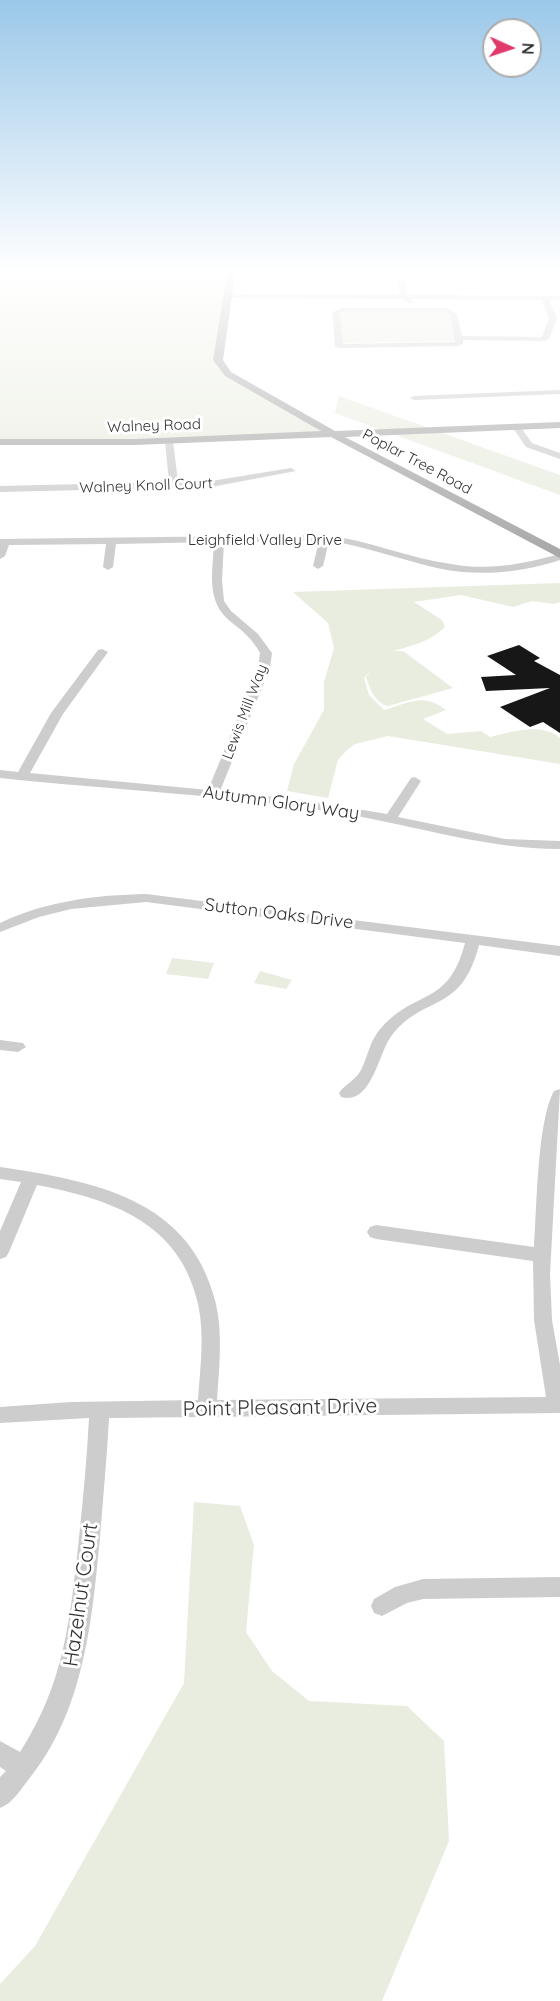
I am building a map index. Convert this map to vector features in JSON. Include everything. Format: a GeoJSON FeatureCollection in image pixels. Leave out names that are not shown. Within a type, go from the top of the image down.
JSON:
{"type":"FeatureCollection","features":[{"type":"Feature","properties":{"kind":"main road","name":"Poplar Tree Road"},"geometry":{"type":"LineString","coordinates":[[221,367],[235,379],[334,435],[560,556]]}},
{"type":"Feature","properties":{"kind":"main road","name":"Walney Road"},"geometry":{"type":"LineString","coordinates":[[0,442],[168,441],[560,425]]}},
{"type":"Feature","properties":{"kind":"street"},"geometry":{"type":"LineString","coordinates":[[414,398],[560,393]]}},
{"type":"Feature","properties":{"kind":"street"},"geometry":{"type":"LineString","coordinates":[[517,428],[529,445],[560,456]]}},
{"type":"Feature","properties":{"kind":"street"},"geometry":{"type":"LineString","coordinates":[[168,441],[174,485]]}},
{"type":"Feature","properties":{"kind":"street","name":"Walney Knoll Court"},"geometry":{"type":"LineString","coordinates":[[0,489],[233,482],[291,471]]}},
{"type":"Feature","properties":{"kind":"street"},"geometry":{"type":"LineString","coordinates":[[318,566],[325,538]]}},
{"type":"Feature","properties":{"kind":"street","name":"Leighfield Valley Drive"},"geometry":{"type":"LineString","coordinates":[[2,542],[325,538],[372,545],[436,565],[468,569],[521,568],[560,556]]}},
{"type":"Feature","properties":{"kind":"street"},"geometry":{"type":"LineString","coordinates":[[108,567],[111,540]]}},
{"type":"Feature","properties":{"kind":"street","name":"Lewis Mill Way"},"geometry":{"type":"LineString","coordinates":[[213,793],[264,668],[266,652],[251,630],[223,609],[218,599],[219,540]]}},
{"type":"Feature","properties":{"kind":"street"},"geometry":{"type":"LineString","coordinates":[[0,556],[2,542]]}},
{"type":"Feature","properties":{"kind":"street"},"geometry":{"type":"LineString","coordinates":[[22,777],[57,713],[102,652]]}},
{"type":"Feature","properties":{"kind":"street","name":"Autumn Glory Way"},"geometry":{"type":"LineString","coordinates":[[0,774],[213,793],[345,810],[487,841],[560,845]]}},
{"type":"Feature","properties":{"kind":"street"},"geometry":{"type":"LineString","coordinates":[[390,819],[415,781]]}},
{"type":"Feature","properties":{"kind":"street","name":"Sutton Oaks Drive"},"geometry":{"type":"LineString","coordinates":[[0,928],[69,905],[112,899],[146,898],[560,951]]}},
{"type":"Feature","properties":{"kind":"street"},"geometry":{"type":"LineString","coordinates":[[347,1093],[363,1079],[377,1045],[391,1026],[409,1013],[443,996],[459,981],[468,966],[473,939]]}},
{"type":"Feature","properties":{"kind":"street"},"geometry":{"type":"LineString","coordinates":[[0,1045],[18,1047]]}},
{"type":"Feature","properties":{"kind":"street"},"geometry":{"type":"LineString","coordinates":[[559,1405],[543,1320],[542,1255],[560,1095]]}},
{"type":"Feature","properties":{"kind":"street"},"geometry":{"type":"LineString","coordinates":[[0,1173],[80,1186],[115,1197],[152,1219],[178,1242],[196,1271],[207,1305],[210,1331],[207,1409]]}},
{"type":"Feature","properties":{"kind":"street"},"geometry":{"type":"LineString","coordinates":[[0,1252],[31,1178]]}},
{"type":"Feature","properties":{"kind":"street"},"geometry":{"type":"LineString","coordinates":[[376,1232],[542,1255]]}},
{"type":"Feature","properties":{"kind":"street","name":"Point Pleasant Drive"},"geometry":{"type":"LineString","coordinates":[[0,1415],[42,1411],[559,1405]]}},
{"type":"Feature","properties":{"kind":"street","name":"Hazelnut Court"},"geometry":{"type":"LineString","coordinates":[[0,1796],[22,1768],[53,1717],[65,1691],[77,1650],[99,1410]]}},
{"type":"Feature","properties":{"kind":"street"},"geometry":{"type":"LineString","coordinates":[[382,1606],[403,1594],[423,1589],[560,1587]]}},
{"type":"Feature","properties":{"kind":"street"},"geometry":{"type":"LineString","coordinates":[[0,1753],[22,1768]]}},
{"type":"Feature","properties":{"kind":"shaded area"},"geometry":{"type":"Polygon","coordinates":[[[0,367],[221,367],[222,371],[326,432],[66,441],[0,440],[0,367]]]}},
{"type":"Feature","properties":{"kind":"shaded area"},"geometry":{"type":"Polygon","coordinates":[[[339,396],[560,475],[560,495],[335,413],[339,396]]]}},
{"type":"Feature","properties":{"kind":"shaded area"},"geometry":{"type":"Polygon","coordinates":[[[560,583],[560,602],[554,604],[532,601],[513,607],[461,595],[414,602],[442,620],[445,627],[426,640],[394,651],[403,651],[453,688],[388,706],[376,699],[369,686],[366,677],[372,669],[364,678],[369,695],[384,710],[423,700],[430,701],[446,710],[423,719],[447,734],[481,731],[490,737],[535,729],[552,733],[560,738],[560,764],[388,736],[355,744],[347,750],[338,760],[328,798],[287,791],[294,764],[324,710],[324,682],[334,648],[328,623],[293,592],[560,583]]]}},
{"type":"Feature","properties":{"kind":"shaded area"},"geometry":{"type":"Polygon","coordinates":[[[172,958],[214,963],[208,979],[166,974],[172,958]]]}},
{"type":"Feature","properties":{"kind":"shaded area"},"geometry":{"type":"Polygon","coordinates":[[[260,971],[292,980],[286,989],[254,983],[260,971]]]}},
{"type":"Feature","properties":{"kind":"shaded area"},"geometry":{"type":"Polygon","coordinates":[[[194,1502],[240,1506],[254,1545],[246,1632],[272,1671],[309,1701],[407,1706],[444,1741],[449,1841],[382,2001],[0,2001],[0,1984],[35,1946],[184,1683],[194,1502]]]}},
{"type":"Feature","properties":{"kind":"building"},"geometry":{"type":"Polygon","coordinates":[[[519,645],[540,658],[534,661],[560,675],[560,733],[543,722],[530,727],[500,707],[550,688],[486,691],[481,677],[516,675],[487,656],[519,645]]]}}]}
